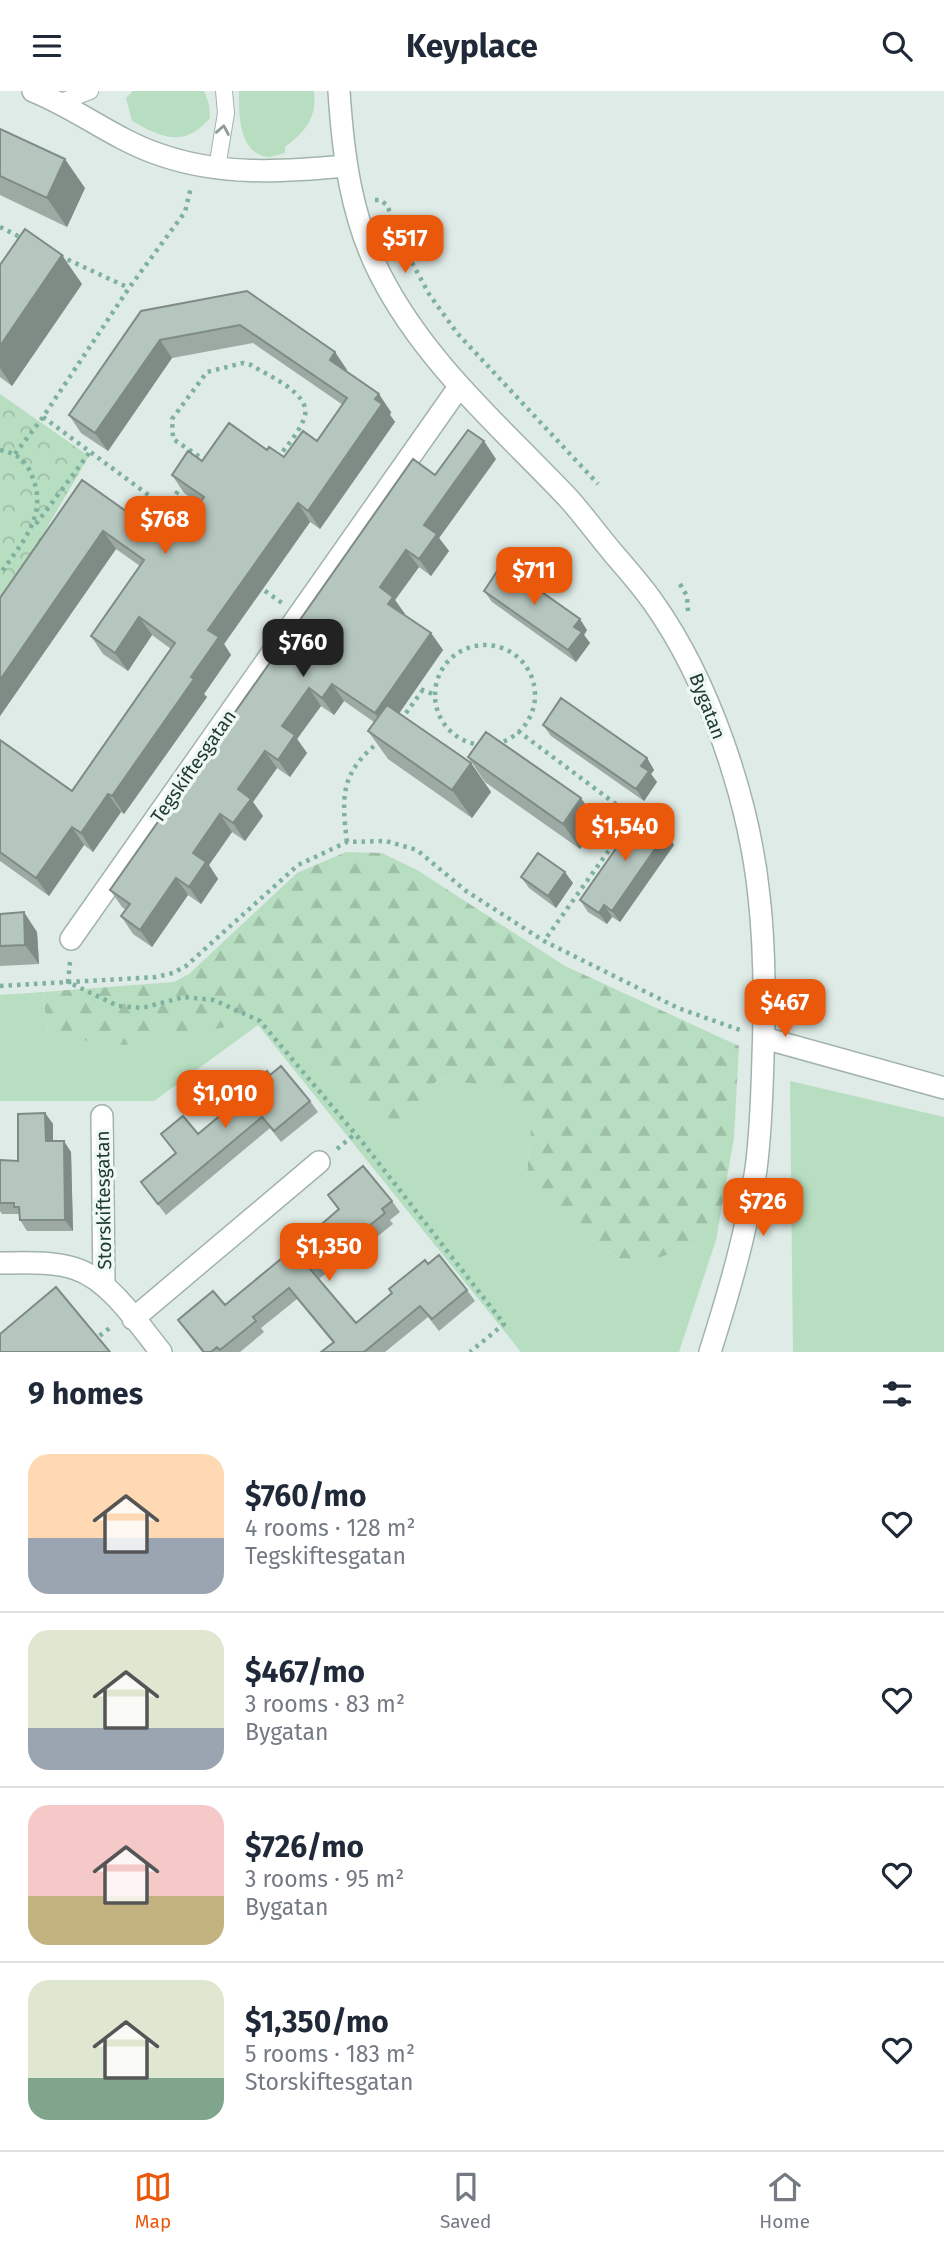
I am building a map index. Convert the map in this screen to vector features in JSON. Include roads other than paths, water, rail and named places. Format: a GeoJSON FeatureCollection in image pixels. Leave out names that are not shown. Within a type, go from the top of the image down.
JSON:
{"type":"FeatureCollection","features":[{"type":"Feature","properties":{"kind":"street"},"geometry":{"type":"LineString","coordinates":[[33,91],[61,102],[157,154],[194,165],[254,171],[346,166]]}},
{"type":"Feature","properties":{"kind":"street","name":"Bygatan"},"geometry":{"type":"LineString","coordinates":[[339,91],[346,166],[355,207],[380,275],[414,329],[459,387],[571,502],[653,601],[692,664],[720,734],[744,811],[759,893],[765,964],[762,1113],[756,1168],[733,1275],[710,1352]]}},
{"type":"Feature","properties":{"kind":"street","name":"Tegskiftesgatan"},"geometry":{"type":"LineString","coordinates":[[71,939],[459,387]]}},
{"type":"Feature","properties":{"kind":"street"},"geometry":{"type":"LineString","coordinates":[[764,1038],[944,1088]]}},
{"type":"Feature","properties":{"kind":"street","name":"Storskiftesgatan"},"geometry":{"type":"LineString","coordinates":[[102,1116],[104,1284]]}},
{"type":"Feature","properties":{"kind":"street"},"geometry":{"type":"LineString","coordinates":[[131,1316],[319,1162]]}},
{"type":"Feature","properties":{"kind":"street","name":"Storskiftesgatan"},"geometry":{"type":"LineString","coordinates":[[0,1263],[49,1263],[78,1269],[104,1284],[162,1352]]}},
{"type":"Feature","properties":{"kind":"lane"},"geometry":{"type":"LineString","coordinates":[[61,102],[90,91]]}},
{"type":"Feature","properties":{"kind":"lane"},"geometry":{"type":"LineString","coordinates":[[217,169],[226,113],[224,91]]}}]}
